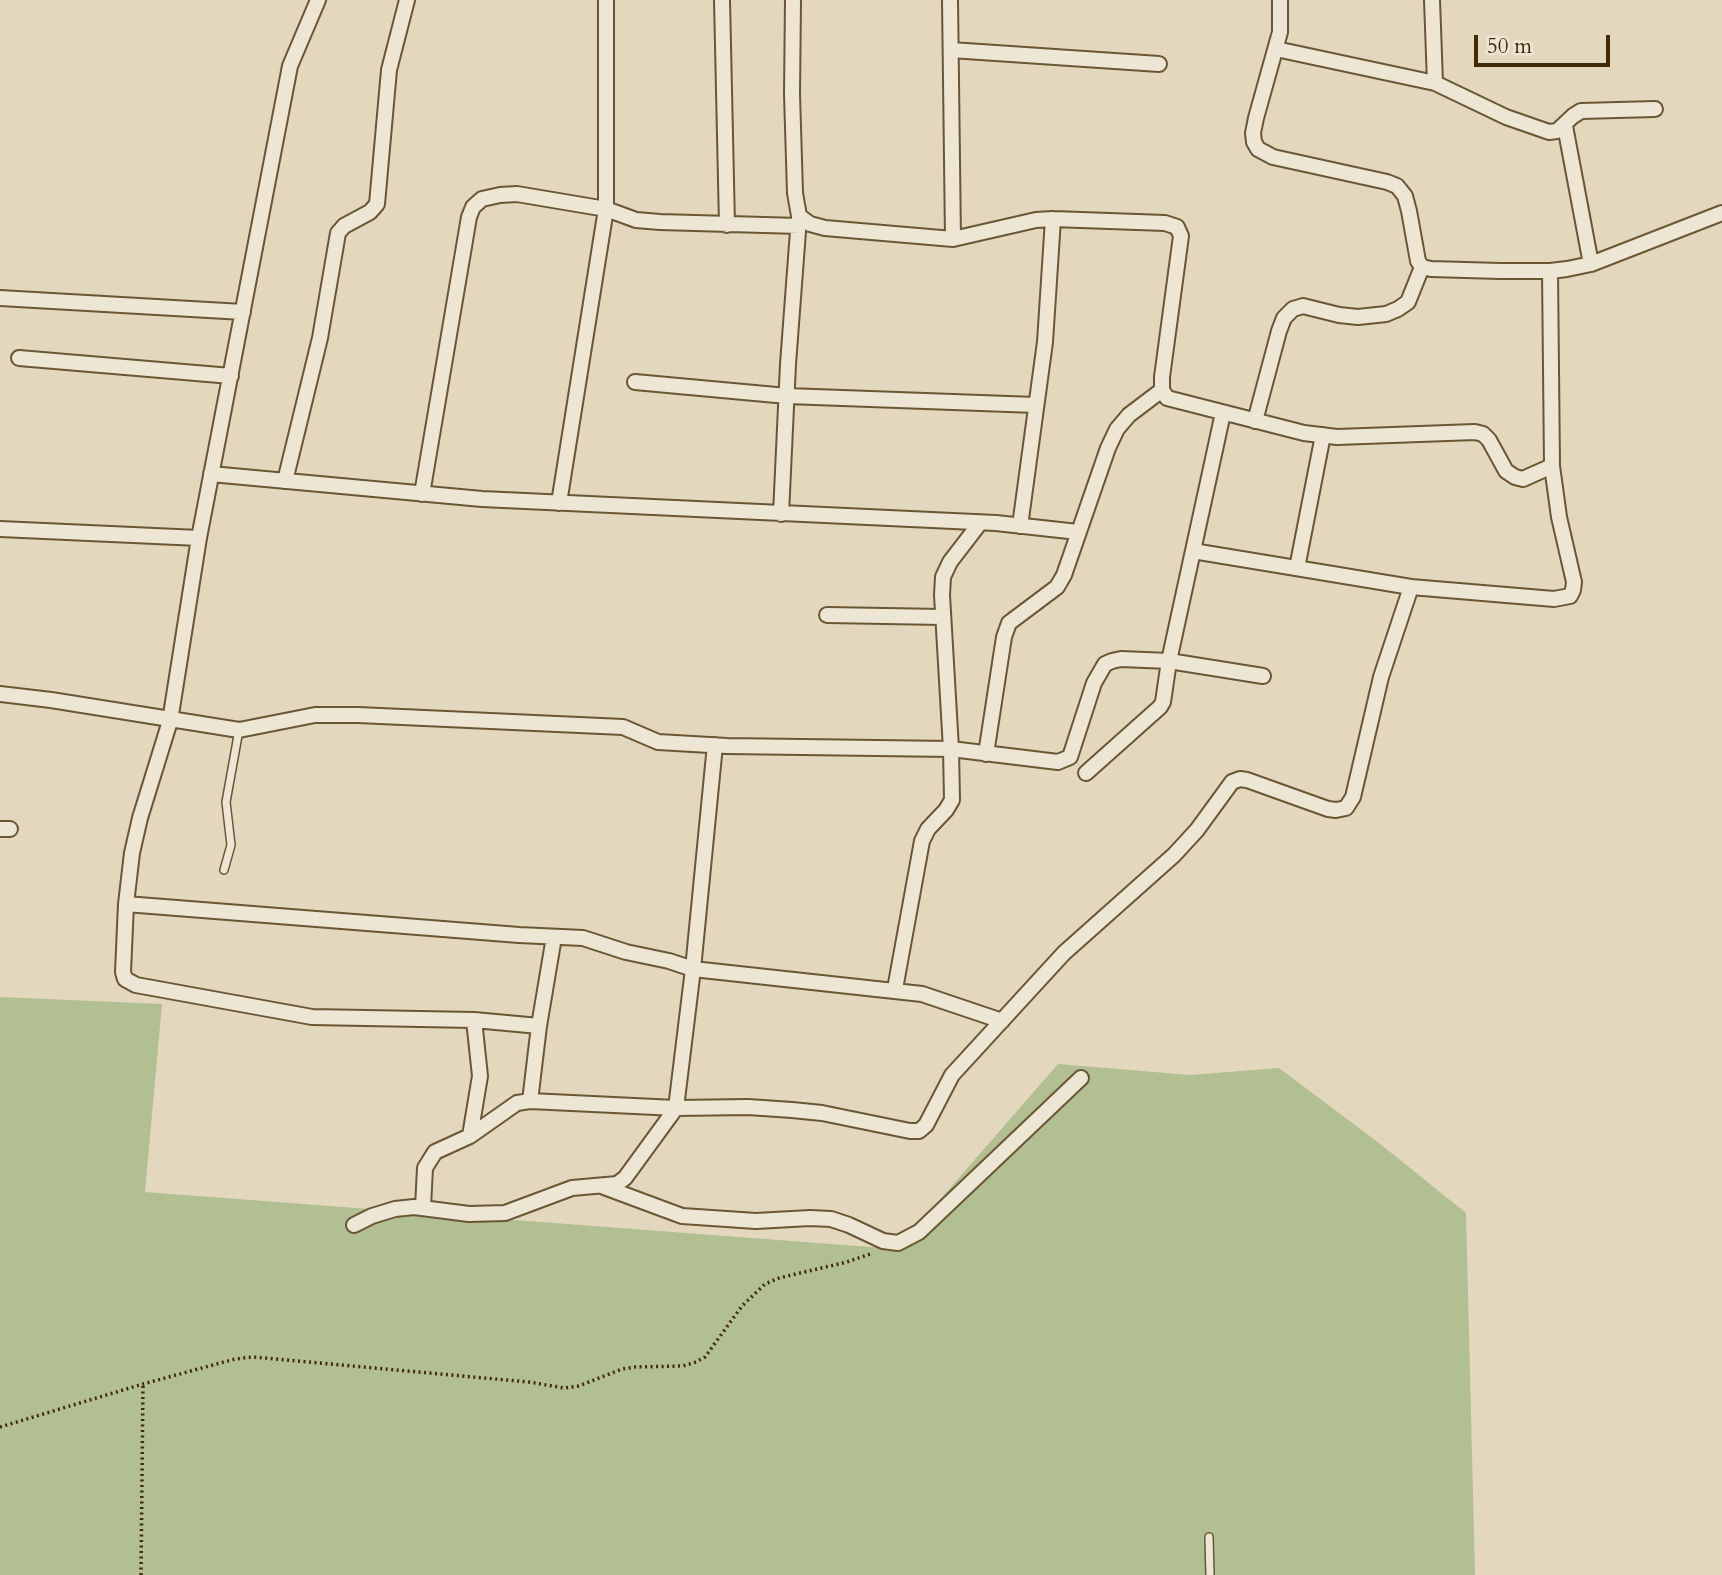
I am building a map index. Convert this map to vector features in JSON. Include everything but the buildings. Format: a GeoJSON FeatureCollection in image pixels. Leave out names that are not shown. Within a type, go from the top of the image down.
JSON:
{"type":"FeatureCollection","features":[{"type":"Feature","properties":{"kind":"street"},"geometry":{"type":"LineString","coordinates":[[318,0],[290,66],[199,538],[170,721],[132,853],[126,904],[123,972],[125,979],[136,985],[312,1017],[474,1020],[539,1026]]}},
{"type":"Feature","properties":{"kind":"street"},"geometry":{"type":"LineString","coordinates":[[285,481],[320,338],[338,233],[344,226],[370,212],[377,204],[389,70],[407,0]]}},
{"type":"Feature","properties":{"kind":"street"},"geometry":{"type":"LineString","coordinates":[[559,503],[606,209],[606,0]]}},
{"type":"Feature","properties":{"kind":"street"},"geometry":{"type":"LineString","coordinates":[[722,0],[727,225]]}},
{"type":"Feature","properties":{"kind":"street"},"geometry":{"type":"LineString","coordinates":[[781,514],[799,221],[793,118],[793,0]]}},
{"type":"Feature","properties":{"kind":"street"},"geometry":{"type":"LineString","coordinates":[[950,0],[953,239]]}},
{"type":"Feature","properties":{"kind":"street"},"geometry":{"type":"LineString","coordinates":[[1280,0],[1280,32],[1252,133],[1254,142],[1258,149],[1273,157],[1397,186],[1407,203],[1418,261],[1422,267],[1431,270],[1550,271],[1591,264],[1722,213]]}},
{"type":"Feature","properties":{"kind":"street"},"geometry":{"type":"LineString","coordinates":[[1432,0],[1435,83]]}},
{"type":"Feature","properties":{"kind":"street"},"geometry":{"type":"LineString","coordinates":[[1276,49],[1435,83],[1533,128],[1549,132],[1565,126],[1581,111],[1655,109]]}},
{"type":"Feature","properties":{"kind":"street"},"geometry":{"type":"LineString","coordinates":[[951,50],[1159,64]]}},
{"type":"Feature","properties":{"kind":"street"},"geometry":{"type":"LineString","coordinates":[[1565,126],[1591,264]]}},
{"type":"Feature","properties":{"kind":"street"},"geometry":{"type":"LineString","coordinates":[[422,494],[468,217],[473,207],[482,199],[517,194],[606,209],[636,220],[727,225],[799,221],[825,228],[953,239],[1036,220],[1165,223],[1177,227],[1181,236],[1162,390],[1167,398],[1323,435],[1386,437],[1475,432],[1483,434],[1489,440],[1506,471],[1515,477],[1523,479],[1552,466]]}},
{"type":"Feature","properties":{"kind":"street"},"geometry":{"type":"LineString","coordinates":[[1020,526],[1045,342],[1054,219]]}},
{"type":"Feature","properties":{"kind":"street"},"geometry":{"type":"LineString","coordinates":[[1255,421],[1279,331],[1284,318],[1293,309],[1303,306],[1339,316],[1386,314],[1408,302],[1422,267]]}},
{"type":"Feature","properties":{"kind":"street"},"geometry":{"type":"LineString","coordinates":[[1193,551],[1411,587],[1555,599],[1570,596],[1574,582],[1559,517],[1552,466],[1550,271]]}},
{"type":"Feature","properties":{"kind":"street"},"geometry":{"type":"LineString","coordinates":[[0,298],[243,312]]}},
{"type":"Feature","properties":{"kind":"street"},"geometry":{"type":"LineString","coordinates":[[19,358],[230,376]]}},
{"type":"Feature","properties":{"kind":"street"},"geometry":{"type":"LineString","coordinates":[[635,382],[787,396],[1036,405]]}},
{"type":"Feature","properties":{"kind":"street"},"geometry":{"type":"LineString","coordinates":[[986,754],[1004,637],[1009,623],[1057,587],[1064,575],[1117,429],[1129,415],[1162,390]]}},
{"type":"Feature","properties":{"kind":"street"},"geometry":{"type":"LineString","coordinates":[[1086,773],[1163,702],[1169,662],[1223,413]]}},
{"type":"Feature","properties":{"kind":"street"},"geometry":{"type":"LineString","coordinates":[[1297,568],[1323,435]]}},
{"type":"Feature","properties":{"kind":"street"},"geometry":{"type":"LineString","coordinates":[[211,474],[422,494],[980,523],[1078,531]]}},
{"type":"Feature","properties":{"kind":"street"},"geometry":{"type":"LineString","coordinates":[[895,989],[922,841],[928,829],[952,800],[943,577],[950,562],[980,523]]}},
{"type":"Feature","properties":{"kind":"street"},"geometry":{"type":"LineString","coordinates":[[0,528],[199,538]]}},
{"type":"Feature","properties":{"kind":"street"},"geometry":{"type":"LineString","coordinates":[[423,1207],[424,1178],[430,1157],[435,1152],[470,1136],[517,1103],[530,1101],[676,1108],[748,1107],[822,1113],[910,1131],[919,1130],[926,1125],[952,1075],[1064,953],[1174,855],[1236,780],[1247,780],[1328,809],[1346,808],[1353,797],[1381,677],[1411,587]]}},
{"type":"Feature","properties":{"kind":"street"},"geometry":{"type":"LineString","coordinates":[[827,615],[943,617]]}},
{"type":"Feature","properties":{"kind":"street"},"geometry":{"type":"LineString","coordinates":[[0,695],[51,700],[239,730],[315,715],[358,715],[623,727],[658,742],[951,749],[1058,762],[1067,760],[1073,751],[1094,683],[1105,664],[1121,659],[1169,662],[1263,676]]}},
{"type":"Feature","properties":{"kind":"street"},"geometry":{"type":"LineString","coordinates":[[354,1225],[395,1209],[423,1207],[488,1215],[520,1208],[572,1188],[603,1187],[617,1184],[625,1178],[676,1108],[715,745]]}},
{"type":"Feature","properties":{"kind":"street"},"geometry":{"type":"LineString","coordinates":[[126,904],[583,938],[626,953],[669,961],[693,969],[895,989],[949,1002],[1003,1021]]}},
{"type":"Feature","properties":{"kind":"street"},"geometry":{"type":"LineString","coordinates":[[530,1101],[554,937]]}},
{"type":"Feature","properties":{"kind":"street"},"geometry":{"type":"LineString","coordinates":[[470,1136],[480,1076],[474,1020]]}},
{"type":"Feature","properties":{"kind":"street"},"geometry":{"type":"LineString","coordinates":[[603,1187],[682,1216],[756,1221],[831,1219],[849,1224],[883,1241],[898,1243],[919,1232],[1081,1078]]}},
{"type":"Feature","properties":{"kind":"lane"},"geometry":{"type":"LineString","coordinates":[[224,870],[231,845],[226,802],[239,730]]}},
{"type":"Feature","properties":{"kind":"lane"},"geometry":{"type":"LineString","coordinates":[[1209,1537],[1210,1575]]}},
{"type":"Feature","properties":{"kind":"path"},"geometry":{"type":"LineString","coordinates":[[0,1427],[143,1384],[235,1359],[253,1357],[529,1381],[564,1388],[579,1387],[622,1369],[683,1366],[705,1357],[742,1306],[765,1284],[866,1256],[898,1243]]}},
{"type":"Feature","properties":{"kind":"path"},"geometry":{"type":"LineString","coordinates":[[141,1575],[143,1384]]}},
{"type":"Feature","properties":{"kind":"green space"},"geometry":{"type":"Polygon","coordinates":[[[0,997],[162,1004],[145,1192],[897,1249],[1058,1064],[1190,1075],[1279,1068],[1466,1213],[1475,1575],[0,1575],[0,997]]]}}]}
